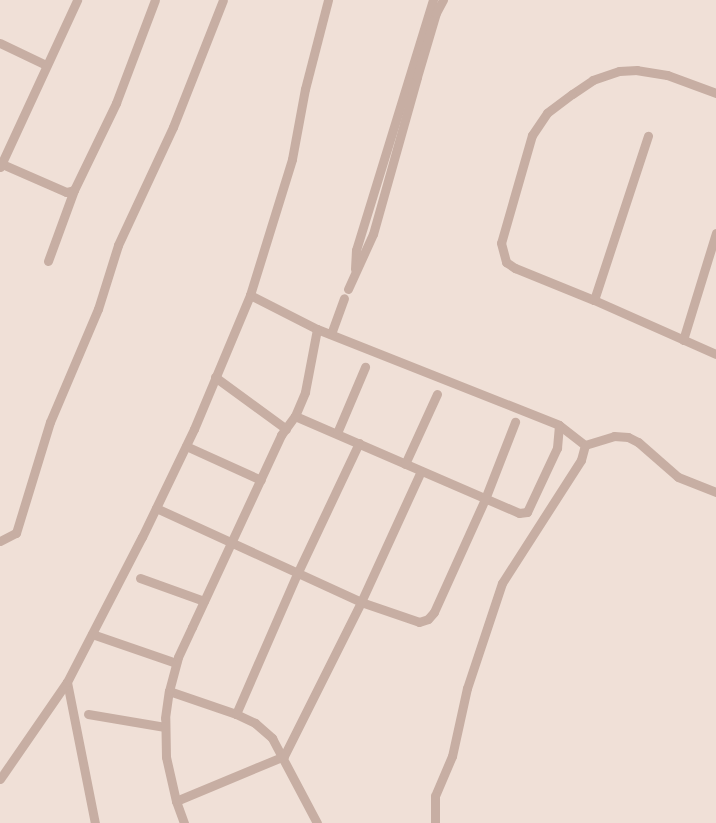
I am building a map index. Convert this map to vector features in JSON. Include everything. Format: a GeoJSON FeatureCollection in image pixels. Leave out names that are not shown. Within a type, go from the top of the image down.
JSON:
{"type":"FeatureCollection","features":[{"type":"Feature","properties":{"kind":"street"},"geometry":{"type":"LineString","coordinates":[[74,190],[66,192],[0,164],[26,115],[46,65],[77,0]]}},
{"type":"Feature","properties":{"kind":"street"},"geometry":{"type":"LineString","coordinates":[[48,261],[74,190],[116,103],[155,0]]}},
{"type":"Feature","properties":{"kind":"street"},"geometry":{"type":"LineString","coordinates":[[0,541],[9,538],[16,533],[50,422],[98,308],[118,245],[173,127],[224,0]]}},
{"type":"Feature","properties":{"kind":"street"},"geometry":{"type":"LineString","coordinates":[[0,779],[67,682],[92,634],[186,446],[250,295],[292,159],[305,89],[328,0]]}},
{"type":"Feature","properties":{"kind":"street"},"geometry":{"type":"LineString","coordinates":[[407,96],[433,0]]}},
{"type":"Feature","properties":{"kind":"street"},"geometry":{"type":"LineString","coordinates":[[348,289],[355,269],[356,250],[407,96],[436,13],[444,0]]}},
{"type":"Feature","properties":{"kind":"street"},"geometry":{"type":"LineString","coordinates":[[0,43],[46,65]]}},
{"type":"Feature","properties":{"kind":"street"},"geometry":{"type":"LineString","coordinates":[[716,93],[667,75],[637,70],[619,71],[593,80],[572,94],[547,113],[532,135],[502,243],[506,262],[551,284],[594,300],[716,354]]}},
{"type":"Feature","properties":{"kind":"street"},"geometry":{"type":"LineString","coordinates":[[594,300],[648,136]]}},
{"type":"Feature","properties":{"kind":"street"},"geometry":{"type":"LineString","coordinates":[[683,340],[716,233]]}},
{"type":"Feature","properties":{"kind":"street"},"geometry":{"type":"LineString","coordinates":[[250,295],[317,329],[558,425],[585,445]]}},
{"type":"Feature","properties":{"kind":"street"},"geometry":{"type":"LineString","coordinates":[[331,334],[344,298]]}},
{"type":"Feature","properties":{"kind":"street"},"geometry":{"type":"LineString","coordinates":[[184,823],[176,801],[166,757],[165,727],[169,691],[176,663],[261,480],[286,429],[295,416],[307,384],[317,329]]}},
{"type":"Feature","properties":{"kind":"street"},"geometry":{"type":"LineString","coordinates":[[337,433],[365,368]]}},
{"type":"Feature","properties":{"kind":"street"},"geometry":{"type":"LineString","coordinates":[[215,377],[286,429]]}},
{"type":"Feature","properties":{"kind":"street"},"geometry":{"type":"LineString","coordinates":[[405,464],[437,394]]}},
{"type":"Feature","properties":{"kind":"street"},"geometry":{"type":"LineString","coordinates":[[295,416],[520,513],[527,512],[557,448],[558,425]]}},
{"type":"Feature","properties":{"kind":"street"},"geometry":{"type":"LineString","coordinates":[[156,508],[232,541],[297,574],[361,602],[419,622],[428,618],[434,612],[485,499],[515,422]]}},
{"type":"Feature","properties":{"kind":"street"},"geometry":{"type":"LineString","coordinates":[[585,445],[614,436],[628,437],[638,442],[678,477],[716,492]]}},
{"type":"Feature","properties":{"kind":"street"},"geometry":{"type":"LineString","coordinates":[[236,714],[297,574],[359,443]]}},
{"type":"Feature","properties":{"kind":"street"},"geometry":{"type":"LineString","coordinates":[[435,823],[435,796],[452,756],[467,688],[502,582],[581,460],[585,445]]}},
{"type":"Feature","properties":{"kind":"street"},"geometry":{"type":"LineString","coordinates":[[186,446],[261,480]]}},
{"type":"Feature","properties":{"kind":"street"},"geometry":{"type":"LineString","coordinates":[[176,801],[284,756],[361,602],[421,471]]}},
{"type":"Feature","properties":{"kind":"street"},"geometry":{"type":"LineString","coordinates":[[140,578],[204,601]]}},
{"type":"Feature","properties":{"kind":"street"},"geometry":{"type":"LineString","coordinates":[[92,634],[176,663]]}},
{"type":"Feature","properties":{"kind":"street"},"geometry":{"type":"LineString","coordinates":[[67,682],[95,823]]}},
{"type":"Feature","properties":{"kind":"street"},"geometry":{"type":"LineString","coordinates":[[169,691],[236,714],[255,723],[272,738],[284,756],[317,823]]}},
{"type":"Feature","properties":{"kind":"street"},"geometry":{"type":"LineString","coordinates":[[88,714],[165,727]]}}]}
